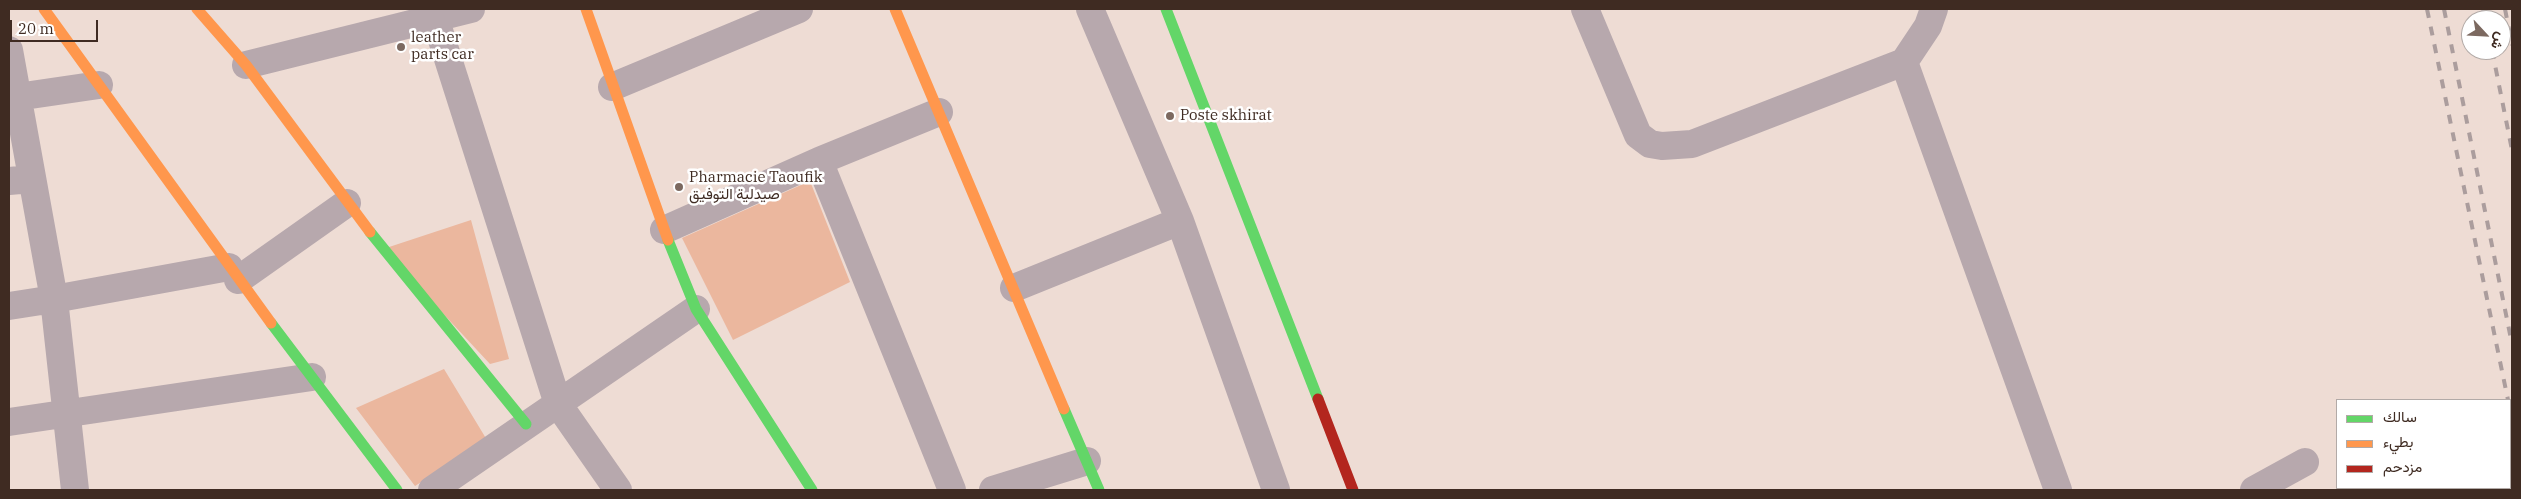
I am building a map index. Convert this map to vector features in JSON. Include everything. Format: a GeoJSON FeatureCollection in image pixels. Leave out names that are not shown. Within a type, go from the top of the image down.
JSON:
{"type":"FeatureCollection","features":[{"type":"Feature","properties":{"kind":"street"},"geometry":{"type":"LineString","coordinates":[[44,9],[234,273],[397,490]]}},
{"type":"Feature","properties":{"kind":"street"},"geometry":{"type":"LineString","coordinates":[[196,9],[246,65],[348,203],[526,424]]}},
{"type":"Feature","properties":{"kind":"street"},"geometry":{"type":"LineString","coordinates":[[246,65],[471,9]]}},
{"type":"Feature","properties":{"kind":"street"},"geometry":{"type":"LineString","coordinates":[[586,9],[664,230],[696,309],[812,490]]}},
{"type":"Feature","properties":{"kind":"street"},"geometry":{"type":"LineString","coordinates":[[895,9],[1099,490]]}},
{"type":"Feature","properties":{"kind":"street"},"geometry":{"type":"LineString","coordinates":[[1090,9],[1180,221],[1276,490]]}},
{"type":"Feature","properties":{"kind":"street"},"geometry":{"type":"LineString","coordinates":[[1166,9],[1353,490]]}},
{"type":"Feature","properties":{"kind":"street"},"geometry":{"type":"LineString","coordinates":[[1593,11],[1638,135],[1650,144],[1662,146],[1692,144],[1904,62],[1928,26],[1934,9]]}},
{"type":"Feature","properties":{"kind":"street"},"geometry":{"type":"LineString","coordinates":[[612,87],[790,11]]}},
{"type":"Feature","properties":{"kind":"street"},"geometry":{"type":"LineString","coordinates":[[435,18],[558,404],[618,490]]}},
{"type":"Feature","properties":{"kind":"street"},"geometry":{"type":"LineString","coordinates":[[9,50],[17,97],[20,180],[54,299],[75,490]]}},
{"type":"Feature","properties":{"kind":"street"},"geometry":{"type":"LineString","coordinates":[[1904,62],[2058,490]]}},
{"type":"Feature","properties":{"kind":"street"},"geometry":{"type":"LineString","coordinates":[[17,97],[99,85]]}},
{"type":"Feature","properties":{"kind":"street"},"geometry":{"type":"LineString","coordinates":[[664,230],[819,160],[939,112]]}},
{"type":"Feature","properties":{"kind":"street"},"geometry":{"type":"LineString","coordinates":[[819,160],[952,490]]}},
{"type":"Feature","properties":{"kind":"street"},"geometry":{"type":"LineString","coordinates":[[9,306],[234,273],[348,203]]}},
{"type":"Feature","properties":{"kind":"street"},"geometry":{"type":"LineString","coordinates":[[1014,288],[1180,221]]}},
{"type":"Feature","properties":{"kind":"street"},"geometry":{"type":"LineString","coordinates":[[432,490],[696,309]]}},
{"type":"Feature","properties":{"kind":"street"},"geometry":{"type":"LineString","coordinates":[[9,422],[312,376]]}},
{"type":"Feature","properties":{"kind":"street"},"geometry":{"type":"LineString","coordinates":[[993,490],[1087,461]]}},
{"type":"Feature","properties":{"kind":"street"},"geometry":{"type":"LineString","coordinates":[[2254,490],[2305,462]]}},
{"type":"Feature","properties":{"kind":"shaded area"},"geometry":{"type":"Polygon","coordinates":[[[810,181],[850,282],[733,340],[682,238],[810,181]]]}},
{"type":"Feature","properties":{"kind":"shaded area"},"geometry":{"type":"Polygon","coordinates":[[[471,220],[509,359],[490,364],[383,249],[471,220]]]}},
{"type":"Feature","properties":{"kind":"shaded area"},"geometry":{"type":"Polygon","coordinates":[[[444,369],[487,440],[415,486],[356,408],[444,369]]]}},
{"type":"Feature","properties":{"kind":"railway"},"geometry":{"type":"LineString","coordinates":[[2427,9],[2508,399]]}},
{"type":"Feature","properties":{"kind":"railway"},"geometry":{"type":"LineString","coordinates":[[2444,9],[2512,344]]}},
{"type":"Feature","properties":{"kind":"railway"},"geometry":{"type":"LineString","coordinates":[[2505,9],[2512,45]]}},
{"type":"Feature","properties":{"kind":"railway"},"geometry":{"type":"LineString","coordinates":[[2494,60],[2512,150]]}},
{"type":"Feature","properties":{"kind":"railway"},"geometry":{"type":"LineString","coordinates":[[2511,414],[2512,419]]}},
{"type":"Feature","properties":{"kind":"traffic: fast"},"geometry":{"type":"LineString","coordinates":[[1166,9],[1318,399]]}},
{"type":"Feature","properties":{"kind":"traffic: fast"},"geometry":{"type":"LineString","coordinates":[[370,232],[526,424]]}},
{"type":"Feature","properties":{"kind":"traffic: fast"},"geometry":{"type":"LineString","coordinates":[[668,240],[696,309],[812,490]]}},
{"type":"Feature","properties":{"kind":"traffic: fast"},"geometry":{"type":"LineString","coordinates":[[271,323],[397,490]]}},
{"type":"Feature","properties":{"kind":"traffic: fast"},"geometry":{"type":"LineString","coordinates":[[1064,409],[1099,490]]}},
{"type":"Feature","properties":{"kind":"traffic: slow"},"geometry":{"type":"LineString","coordinates":[[44,9],[271,323]]}},
{"type":"Feature","properties":{"kind":"traffic: slow"},"geometry":{"type":"LineString","coordinates":[[197,9],[246,65],[370,232]]}},
{"type":"Feature","properties":{"kind":"traffic: slow"},"geometry":{"type":"LineString","coordinates":[[586,9],[668,240]]}},
{"type":"Feature","properties":{"kind":"traffic: slow"},"geometry":{"type":"LineString","coordinates":[[895,9],[1064,409]]}},
{"type":"Feature","properties":{"kind":"traffic: jam"},"geometry":{"type":"LineString","coordinates":[[1318,399],[1353,490]]}},
{"type":"Feature","properties":{"kind":"place","name":"leather parts car"},"geometry":{"type":"Point","coordinates":[401,47]}},
{"type":"Feature","properties":{"kind":"place","name":"Poste skhirat"},"geometry":{"type":"Point","coordinates":[1170,116]}},
{"type":"Feature","properties":{"kind":"place","name":"Pharmacie Taoufik صيدلية التوفيق"},"geometry":{"type":"Point","coordinates":[679,187]}}]}
